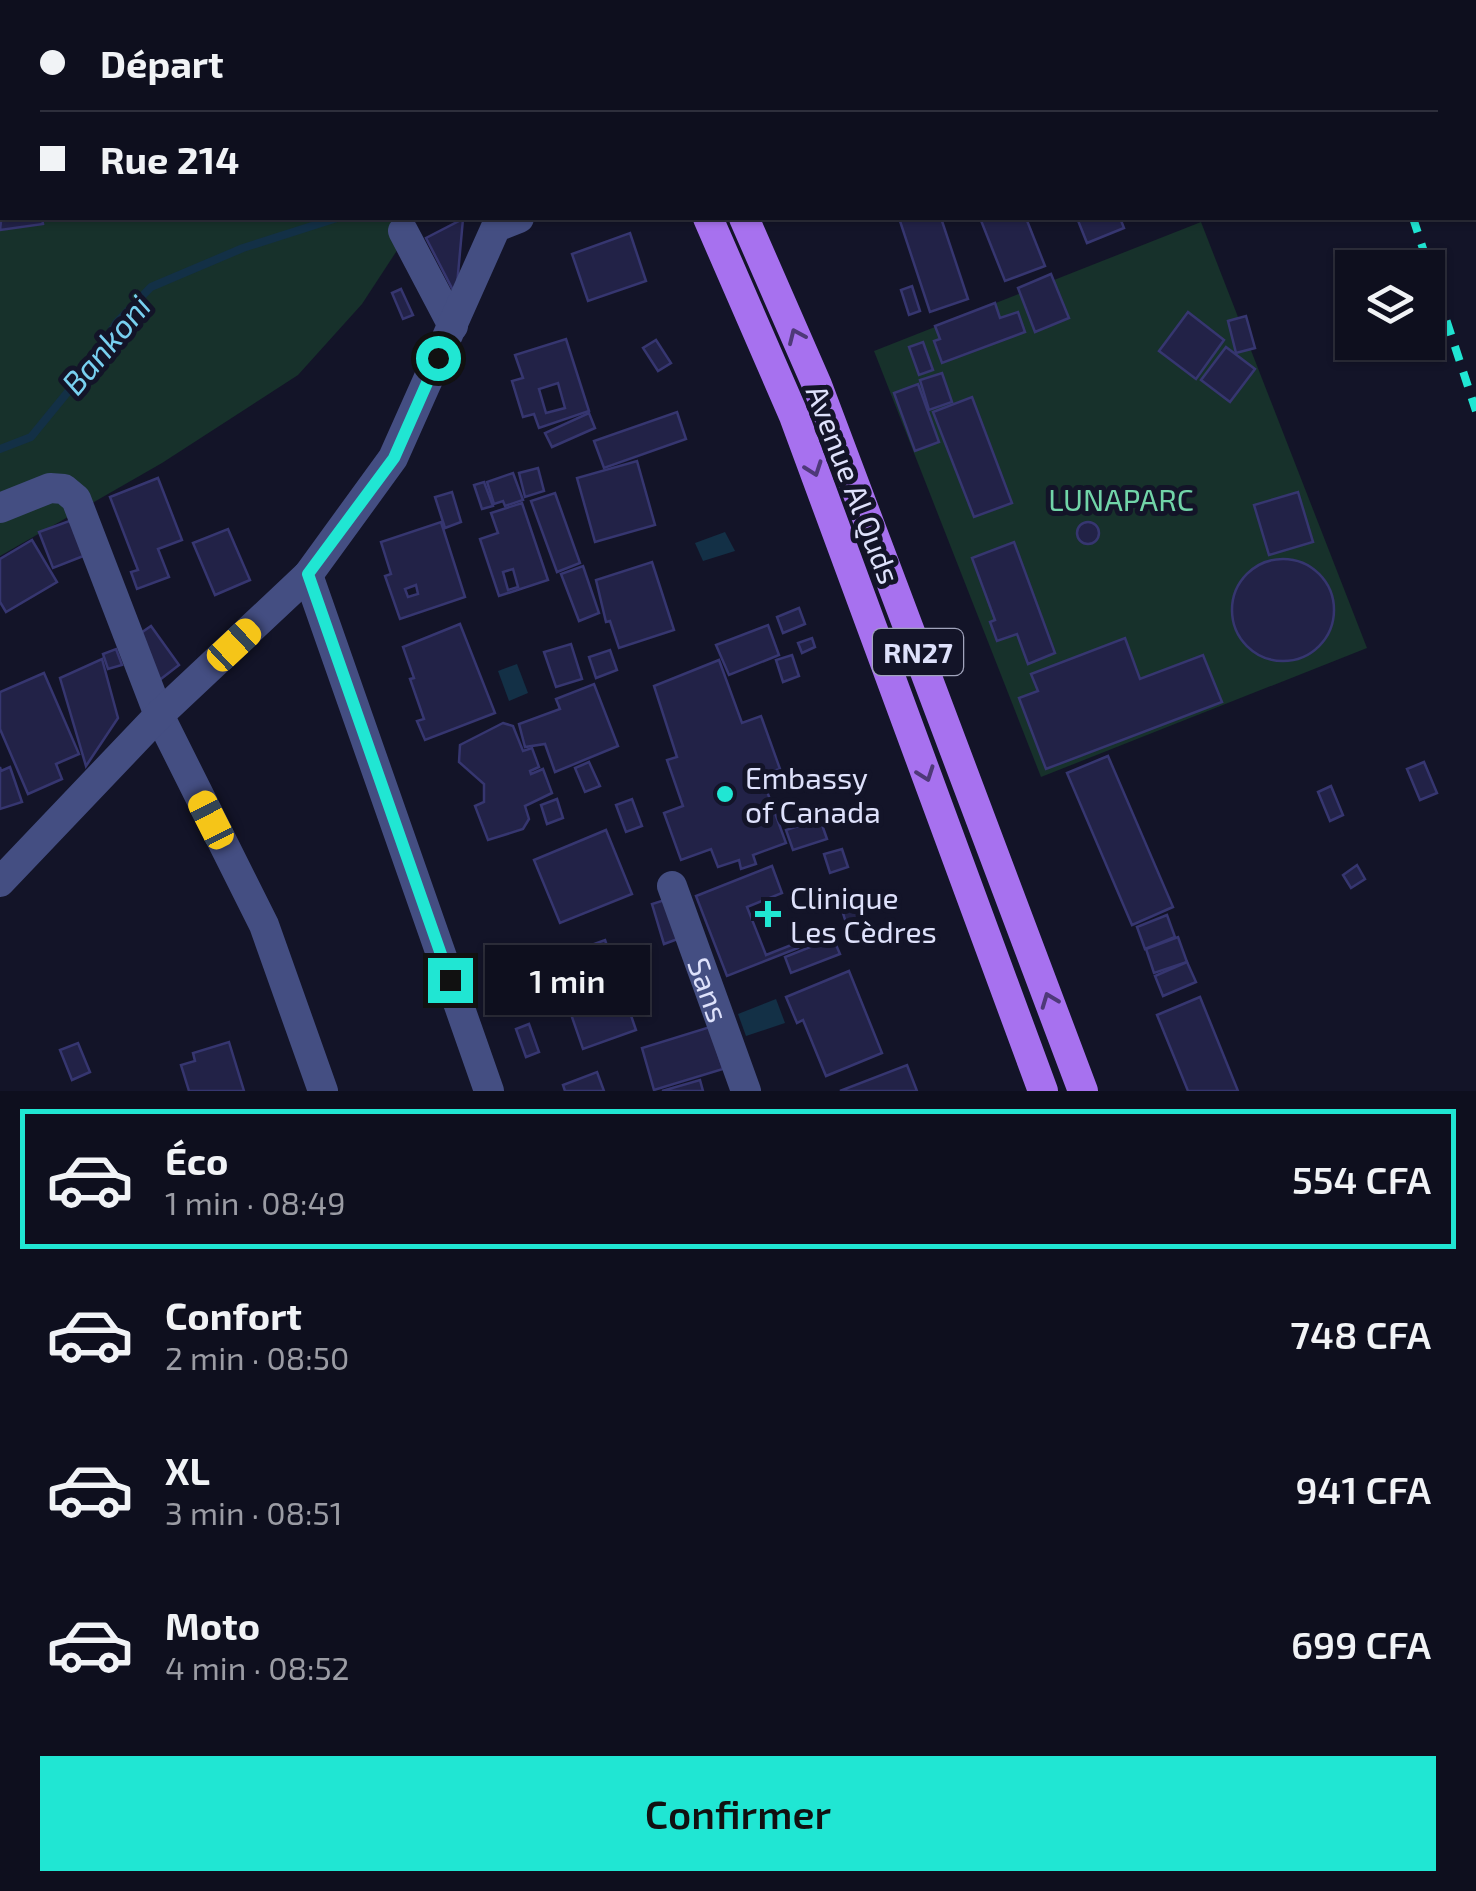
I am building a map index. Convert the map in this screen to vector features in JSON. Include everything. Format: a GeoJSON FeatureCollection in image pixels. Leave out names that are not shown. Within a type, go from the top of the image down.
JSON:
{"type":"FeatureCollection","features":[{"type":"Feature","properties":{"kind":"main road","name":"Avenue Al Quds"},"geometry":{"type":"LineString","coordinates":[[709,220],[794,416],[1043,1091]]}},
{"type":"Feature","properties":{"kind":"main road","name":"Avenue Al Quds"},"geometry":{"type":"LineString","coordinates":[[745,220],[817,385],[1083,1091]]}},
{"type":"Feature","properties":{"kind":"street"},"geometry":{"type":"LineString","coordinates":[[0,882],[159,716],[308,574],[394,458],[496,227],[515,220]]}},
{"type":"Feature","properties":{"kind":"street"},"geometry":{"type":"LineString","coordinates":[[403,231],[453,326]]}},
{"type":"Feature","properties":{"kind":"street"},"geometry":{"type":"LineString","coordinates":[[0,508],[50,488],[64,489],[76,499],[159,716],[264,925],[324,1091]]}},
{"type":"Feature","properties":{"kind":"street"},"geometry":{"type":"LineString","coordinates":[[308,574],[489,1091]]}},
{"type":"Feature","properties":{"kind":"street","name":"Sans"},"geometry":{"type":"LineString","coordinates":[[672,886],[746,1091]]}},
{"type":"Feature","properties":{"kind":"green space"},"geometry":{"type":"Polygon","coordinates":[[[44,220],[412,220],[362,304],[298,375],[162,463],[0,556],[0,227],[44,220]]]}},
{"type":"Feature","properties":{"kind":"green space","name":"LUNAPARC"},"geometry":{"type":"Polygon","coordinates":[[[1201,222],[1367,648],[1041,777],[874,351],[1201,222]]]}},
{"type":"Feature","properties":{"kind":"water"},"geometry":{"type":"Polygon","coordinates":[[[725,532],[735,551],[703,561],[695,543],[725,532]]]}},
{"type":"Feature","properties":{"kind":"water"},"geometry":{"type":"Polygon","coordinates":[[[517,664],[528,693],[509,701],[498,671],[517,664]]]}},
{"type":"Feature","properties":{"kind":"water"},"geometry":{"type":"Polygon","coordinates":[[[776,999],[785,1023],[746,1036],[738,1014],[776,999]]]}},
{"type":"Feature","properties":{"kind":"building"},"geometry":{"type":"Polygon","coordinates":[[[1,220],[42,220],[43,224],[0,230],[1,220]]]}},
{"type":"Feature","properties":{"kind":"building"},"geometry":{"type":"Polygon","coordinates":[[[463,220],[456,296],[426,238],[463,220]]]}},
{"type":"Feature","properties":{"kind":"building"},"geometry":{"type":"Polygon","coordinates":[[[900,220],[942,220],[968,299],[930,312],[900,220]]]}},
{"type":"Feature","properties":{"kind":"building"},"geometry":{"type":"Polygon","coordinates":[[[981,220],[1027,220],[1045,266],[1005,281],[981,220]]]}},
{"type":"Feature","properties":{"kind":"building"},"geometry":{"type":"Polygon","coordinates":[[[1078,220],[1121,220],[1124,228],[1087,243],[1078,220]]]}},
{"type":"Feature","properties":{"kind":"building"},"geometry":{"type":"Polygon","coordinates":[[[630,233],[646,281],[588,301],[572,254],[630,233]]]}},
{"type":"Feature","properties":{"kind":"building"},"geometry":{"type":"Polygon","coordinates":[[[1051,274],[1069,318],[1035,332],[1018,288],[1051,274]]]}},
{"type":"Feature","properties":{"kind":"building"},"geometry":{"type":"Polygon","coordinates":[[[912,286],[920,311],[909,315],[901,290],[912,286]]]}},
{"type":"Feature","properties":{"kind":"building"},"geometry":{"type":"Polygon","coordinates":[[[401,289],[413,315],[403,319],[392,293],[401,289]]]}},
{"type":"Feature","properties":{"kind":"building"},"geometry":{"type":"Polygon","coordinates":[[[995,303],[1000,318],[1018,312],[1025,332],[942,363],[934,341],[940,339],[935,326],[995,303]]]}},
{"type":"Feature","properties":{"kind":"building"},"geometry":{"type":"Polygon","coordinates":[[[1188,312],[1224,340],[1196,379],[1159,351],[1188,312]]]}},
{"type":"Feature","properties":{"kind":"building"},"geometry":{"type":"Polygon","coordinates":[[[1246,316],[1255,348],[1236,353],[1228,321],[1246,316]]]}},
{"type":"Feature","properties":{"kind":"building"},"geometry":{"type":"Polygon","coordinates":[[[566,339],[589,411],[539,428],[534,414],[523,417],[512,381],[523,378],[515,355],[566,339]],[[558,383],[539,389],[546,413],[565,408],[558,383]]]}},
{"type":"Feature","properties":{"kind":"building"},"geometry":{"type":"Polygon","coordinates":[[[656,340],[671,363],[658,371],[643,348],[656,340]]]}},
{"type":"Feature","properties":{"kind":"building"},"geometry":{"type":"Polygon","coordinates":[[[923,342],[933,370],[919,375],[909,347],[923,342]]]}},
{"type":"Feature","properties":{"kind":"building"},"geometry":{"type":"Polygon","coordinates":[[[1226,347],[1255,369],[1230,402],[1201,380],[1226,347]]]}},
{"type":"Feature","properties":{"kind":"building"},"geometry":{"type":"Polygon","coordinates":[[[942,373],[952,402],[929,410],[920,380],[942,373]]]}},
{"type":"Feature","properties":{"kind":"building"},"geometry":{"type":"Polygon","coordinates":[[[918,384],[939,442],[915,451],[894,393],[918,384]]]}},
{"type":"Feature","properties":{"kind":"building"},"geometry":{"type":"Polygon","coordinates":[[[972,397],[1012,503],[974,517],[933,412],[972,397]]]}},
{"type":"Feature","properties":{"kind":"building"},"geometry":{"type":"Polygon","coordinates":[[[677,412],[686,439],[604,468],[594,441],[677,412]]]}},
{"type":"Feature","properties":{"kind":"building"},"geometry":{"type":"Polygon","coordinates":[[[589,413],[595,428],[552,447],[545,433],[589,413]]]}},
{"type":"Feature","properties":{"kind":"building"},"geometry":{"type":"Polygon","coordinates":[[[637,461],[655,525],[595,542],[577,478],[637,461]]]}},
{"type":"Feature","properties":{"kind":"building"},"geometry":{"type":"Polygon","coordinates":[[[538,468],[544,491],[525,497],[519,473],[538,468]]]}},
{"type":"Feature","properties":{"kind":"building"},"geometry":{"type":"Polygon","coordinates":[[[513,473],[523,500],[505,506],[503,501],[494,504],[487,482],[513,473]]]}},
{"type":"Feature","properties":{"kind":"building"},"geometry":{"type":"Polygon","coordinates":[[[158,478],[182,540],[158,549],[169,577],[137,589],[131,572],[138,570],[110,497],[158,478]]]}},
{"type":"Feature","properties":{"kind":"building"},"geometry":{"type":"Polygon","coordinates":[[[484,482],[493,506],[482,509],[474,485],[484,482]]]}},
{"type":"Feature","properties":{"kind":"building"},"geometry":{"type":"Polygon","coordinates":[[[452,492],[461,522],[445,528],[435,497],[452,492]]]}},
{"type":"Feature","properties":{"kind":"building"},"geometry":{"type":"Polygon","coordinates":[[[1298,492],[1313,542],[1269,555],[1254,505],[1298,492]]]}},
{"type":"Feature","properties":{"kind":"building"},"geometry":{"type":"Polygon","coordinates":[[[555,493],[580,563],[557,572],[531,501],[555,493]]]}},
{"type":"Feature","properties":{"kind":"building"},"geometry":{"type":"Polygon","coordinates":[[[522,503],[548,580],[499,596],[480,539],[498,533],[491,513],[522,503]],[[513,569],[503,572],[508,590],[518,587],[513,569]]]}},
{"type":"Feature","properties":{"kind":"building"},"geometry":{"type":"Polygon","coordinates":[[[72,520],[86,555],[53,568],[39,532],[72,520]]]}},
{"type":"Feature","properties":{"kind":"building"},"geometry":{"type":"Polygon","coordinates":[[[441,522],[465,597],[400,619],[385,576],[391,574],[381,542],[441,522]],[[416,585],[405,589],[408,597],[418,594],[416,585]]]}},
{"type":"Feature","properties":{"kind":"building"},"geometry":{"type":"Polygon","coordinates":[[[1088,522],[1096,525],[1096,541],[1088,544],[1080,541],[1077,533],[1080,525],[1088,522]]]}},
{"type":"Feature","properties":{"kind":"building"},"geometry":{"type":"Polygon","coordinates":[[[228,529],[250,580],[215,595],[193,543],[228,529]]]}},
{"type":"Feature","properties":{"kind":"building"},"geometry":{"type":"Polygon","coordinates":[[[32,540],[57,582],[6,612],[0,602],[0,559],[32,540]]]}},
{"type":"Feature","properties":{"kind":"building"},"geometry":{"type":"Polygon","coordinates":[[[1014,542],[1055,653],[1028,664],[1017,634],[997,641],[990,622],[995,620],[972,558],[1014,542]]]}},
{"type":"Feature","properties":{"kind":"building"},"geometry":{"type":"Polygon","coordinates":[[[1283,559],[1302,563],[1319,574],[1330,591],[1334,610],[1330,629],[1319,646],[1302,657],[1283,661],[1264,657],[1247,646],[1236,629],[1232,610],[1236,591],[1247,574],[1264,563],[1283,559]]]}},
{"type":"Feature","properties":{"kind":"building"},"geometry":{"type":"Polygon","coordinates":[[[652,562],[674,630],[619,648],[610,621],[606,622],[596,580],[652,562]]]}},
{"type":"Feature","properties":{"kind":"building"},"geometry":{"type":"Polygon","coordinates":[[[583,566],[599,613],[579,621],[561,574],[583,566]]]}},
{"type":"Feature","properties":{"kind":"building"},"geometry":{"type":"Polygon","coordinates":[[[799,608],[805,624],[783,633],[777,617],[799,608]]]}},
{"type":"Feature","properties":{"kind":"building"},"geometry":{"type":"Polygon","coordinates":[[[460,624],[495,713],[425,740],[417,721],[424,719],[403,647],[460,624]]]}},
{"type":"Feature","properties":{"kind":"building"},"geometry":{"type":"Polygon","coordinates":[[[768,625],[779,655],[729,675],[716,645],[768,625]]]}},
{"type":"Feature","properties":{"kind":"building"},"geometry":{"type":"Polygon","coordinates":[[[151,626],[179,665],[157,682],[138,635],[151,626]]]}},
{"type":"Feature","properties":{"kind":"building"},"geometry":{"type":"Polygon","coordinates":[[[812,638],[815,647],[802,653],[798,643],[812,638]]]}},
{"type":"Feature","properties":{"kind":"building"},"geometry":{"type":"Polygon","coordinates":[[[1125,638],[1140,679],[1203,655],[1222,702],[1046,769],[1019,698],[1038,691],[1031,674],[1125,638]]]}},
{"type":"Feature","properties":{"kind":"building"},"geometry":{"type":"Polygon","coordinates":[[[571,644],[582,679],[556,687],[544,652],[571,644]]]}},
{"type":"Feature","properties":{"kind":"building"},"geometry":{"type":"Polygon","coordinates":[[[116,649],[122,665],[108,669],[103,654],[116,649]]]}},
{"type":"Feature","properties":{"kind":"building"},"geometry":{"type":"Polygon","coordinates":[[[610,650],[617,670],[596,678],[589,657],[610,650]]]}},
{"type":"Feature","properties":{"kind":"building"},"geometry":{"type":"Polygon","coordinates":[[[792,655],[799,676],[783,682],[776,660],[792,655]]]}},
{"type":"Feature","properties":{"kind":"building"},"geometry":{"type":"Polygon","coordinates":[[[102,659],[118,718],[86,766],[60,678],[102,659]]]}},
{"type":"Feature","properties":{"kind":"building"},"geometry":{"type":"Polygon","coordinates":[[[719,660],[742,723],[761,716],[780,769],[761,775],[786,843],[753,855],[756,864],[741,869],[739,860],[718,867],[711,849],[681,860],[664,813],[683,806],[667,760],[677,757],[654,686],[719,660]]]}},
{"type":"Feature","properties":{"kind":"building"},"geometry":{"type":"Polygon","coordinates":[[[44,673],[79,754],[56,764],[62,779],[28,794],[0,729],[0,692],[44,673]]]}},
{"type":"Feature","properties":{"kind":"building"},"geometry":{"type":"Polygon","coordinates":[[[594,684],[618,746],[555,772],[545,744],[525,747],[519,724],[560,709],[556,699],[594,684]]]}},
{"type":"Feature","properties":{"kind":"building"},"geometry":{"type":"Polygon","coordinates":[[[503,723],[513,726],[523,751],[532,748],[539,767],[531,774],[543,769],[552,793],[525,806],[529,819],[523,829],[488,840],[475,806],[484,802],[484,784],[459,762],[460,745],[503,723]]]}},
{"type":"Feature","properties":{"kind":"building"},"geometry":{"type":"Polygon","coordinates":[[[1108,756],[1173,907],[1132,925],[1067,773],[1108,756]]]}},
{"type":"Feature","properties":{"kind":"building"},"geometry":{"type":"Polygon","coordinates":[[[589,762],[600,786],[585,792],[575,768],[589,762]]]}},
{"type":"Feature","properties":{"kind":"building"},"geometry":{"type":"Polygon","coordinates":[[[1424,762],[1437,793],[1420,800],[1407,769],[1424,762]]]}},
{"type":"Feature","properties":{"kind":"building"},"geometry":{"type":"Polygon","coordinates":[[[0,767],[1,771],[10,767],[22,802],[0,809],[0,767]]]}},
{"type":"Feature","properties":{"kind":"building"},"geometry":{"type":"Polygon","coordinates":[[[1331,786],[1343,815],[1330,821],[1318,792],[1331,786]]]}},
{"type":"Feature","properties":{"kind":"building"},"geometry":{"type":"Polygon","coordinates":[[[557,799],[563,818],[547,824],[541,805],[557,799]]]}},
{"type":"Feature","properties":{"kind":"building"},"geometry":{"type":"Polygon","coordinates":[[[632,799],[642,826],[626,832],[616,805],[632,799]]]}},
{"type":"Feature","properties":{"kind":"building"},"geometry":{"type":"Polygon","coordinates":[[[820,819],[827,839],[793,850],[786,830],[820,819]]]}},
{"type":"Feature","properties":{"kind":"building"},"geometry":{"type":"Polygon","coordinates":[[[606,830],[632,894],[560,923],[534,860],[606,830]]]}},
{"type":"Feature","properties":{"kind":"building"},"geometry":{"type":"Polygon","coordinates":[[[842,849],[848,867],[830,873],[824,854],[842,849]]]}},
{"type":"Feature","properties":{"kind":"building"},"geometry":{"type":"Polygon","coordinates":[[[1357,865],[1365,879],[1351,888],[1343,875],[1357,865]]]}},
{"type":"Feature","properties":{"kind":"building"},"geometry":{"type":"Polygon","coordinates":[[[772,866],[782,893],[747,907],[766,955],[796,943],[798,948],[727,976],[696,896],[772,866]]]}},
{"type":"Feature","properties":{"kind":"building"},"geometry":{"type":"Polygon","coordinates":[[[674,897],[686,936],[664,944],[652,904],[674,897]]]}},
{"type":"Feature","properties":{"kind":"building"},"geometry":{"type":"Polygon","coordinates":[[[861,903],[867,919],[847,926],[842,910],[861,903]]]}},
{"type":"Feature","properties":{"kind":"building"},"geometry":{"type":"Polygon","coordinates":[[[1167,915],[1175,937],[1145,949],[1137,927],[1167,915]]]}},
{"type":"Feature","properties":{"kind":"building"},"geometry":{"type":"Polygon","coordinates":[[[1178,937],[1187,962],[1154,973],[1146,949],[1178,937]]]}},
{"type":"Feature","properties":{"kind":"building"},"geometry":{"type":"Polygon","coordinates":[[[833,938],[840,954],[791,973],[785,957],[833,938]]]}},
{"type":"Feature","properties":{"kind":"building"},"geometry":{"type":"Polygon","coordinates":[[[605,940],[636,1030],[583,1049],[552,959],[605,940]],[[596,985],[574,992],[579,1008],[601,1000],[596,985]]]}},
{"type":"Feature","properties":{"kind":"building"},"geometry":{"type":"Polygon","coordinates":[[[1187,962],[1196,982],[1163,996],[1155,976],[1187,962]]]}},
{"type":"Feature","properties":{"kind":"building"},"geometry":{"type":"Polygon","coordinates":[[[849,971],[882,1053],[826,1076],[803,1020],[797,1023],[786,997],[849,971]]]}},
{"type":"Feature","properties":{"kind":"building"},"geometry":{"type":"Polygon","coordinates":[[[1200,997],[1238,1091],[1188,1091],[1157,1015],[1200,997]]]}},
{"type":"Feature","properties":{"kind":"building"},"geometry":{"type":"Polygon","coordinates":[[[529,1024],[539,1052],[526,1057],[516,1029],[529,1024]]]}},
{"type":"Feature","properties":{"kind":"building"},"geometry":{"type":"Polygon","coordinates":[[[710,1027],[723,1069],[654,1090],[642,1048],[710,1027]]]}},
{"type":"Feature","properties":{"kind":"building"},"geometry":{"type":"Polygon","coordinates":[[[229,1042],[244,1091],[189,1091],[181,1065],[195,1061],[193,1053],[229,1042]]]}},
{"type":"Feature","properties":{"kind":"building"},"geometry":{"type":"Polygon","coordinates":[[[78,1043],[90,1072],[72,1080],[60,1050],[78,1043]]]}},
{"type":"Feature","properties":{"kind":"building"},"geometry":{"type":"Polygon","coordinates":[[[907,1065],[917,1091],[840,1091],[907,1065]]]}},
{"type":"Feature","properties":{"kind":"building"},"geometry":{"type":"Polygon","coordinates":[[[597,1072],[604,1091],[565,1091],[563,1085],[597,1072]]]}},
{"type":"Feature","properties":{"kind":"building"},"geometry":{"type":"Polygon","coordinates":[[[700,1080],[703,1091],[662,1091],[700,1080]]]}},
{"type":"Feature","properties":{"kind":"waterway","name":"Bankoni"},"geometry":{"type":"LineString","coordinates":[[0,449],[31,437],[89,366],[117,322],[151,287],[243,248],[331,220]]}},
{"type":"Feature","properties":{"kind":"railway"},"geometry":{"type":"LineString","coordinates":[[1414,220],[1476,411]]}},
{"type":"Feature","properties":{"kind":"place","name":"Embassy of Canada"},"geometry":{"type":"Point","coordinates":[725,794]}},
{"type":"Feature","properties":{"kind":"place","name":"Clinique Les Cèdres"},"geometry":{"type":"Point","coordinates":[768,914]}},
{"type":"Feature","properties":{"kind":"route"},"geometry":{"type":"LineString","coordinates":[[438,358],[394,458],[308,574],[450,980]]}}]}
